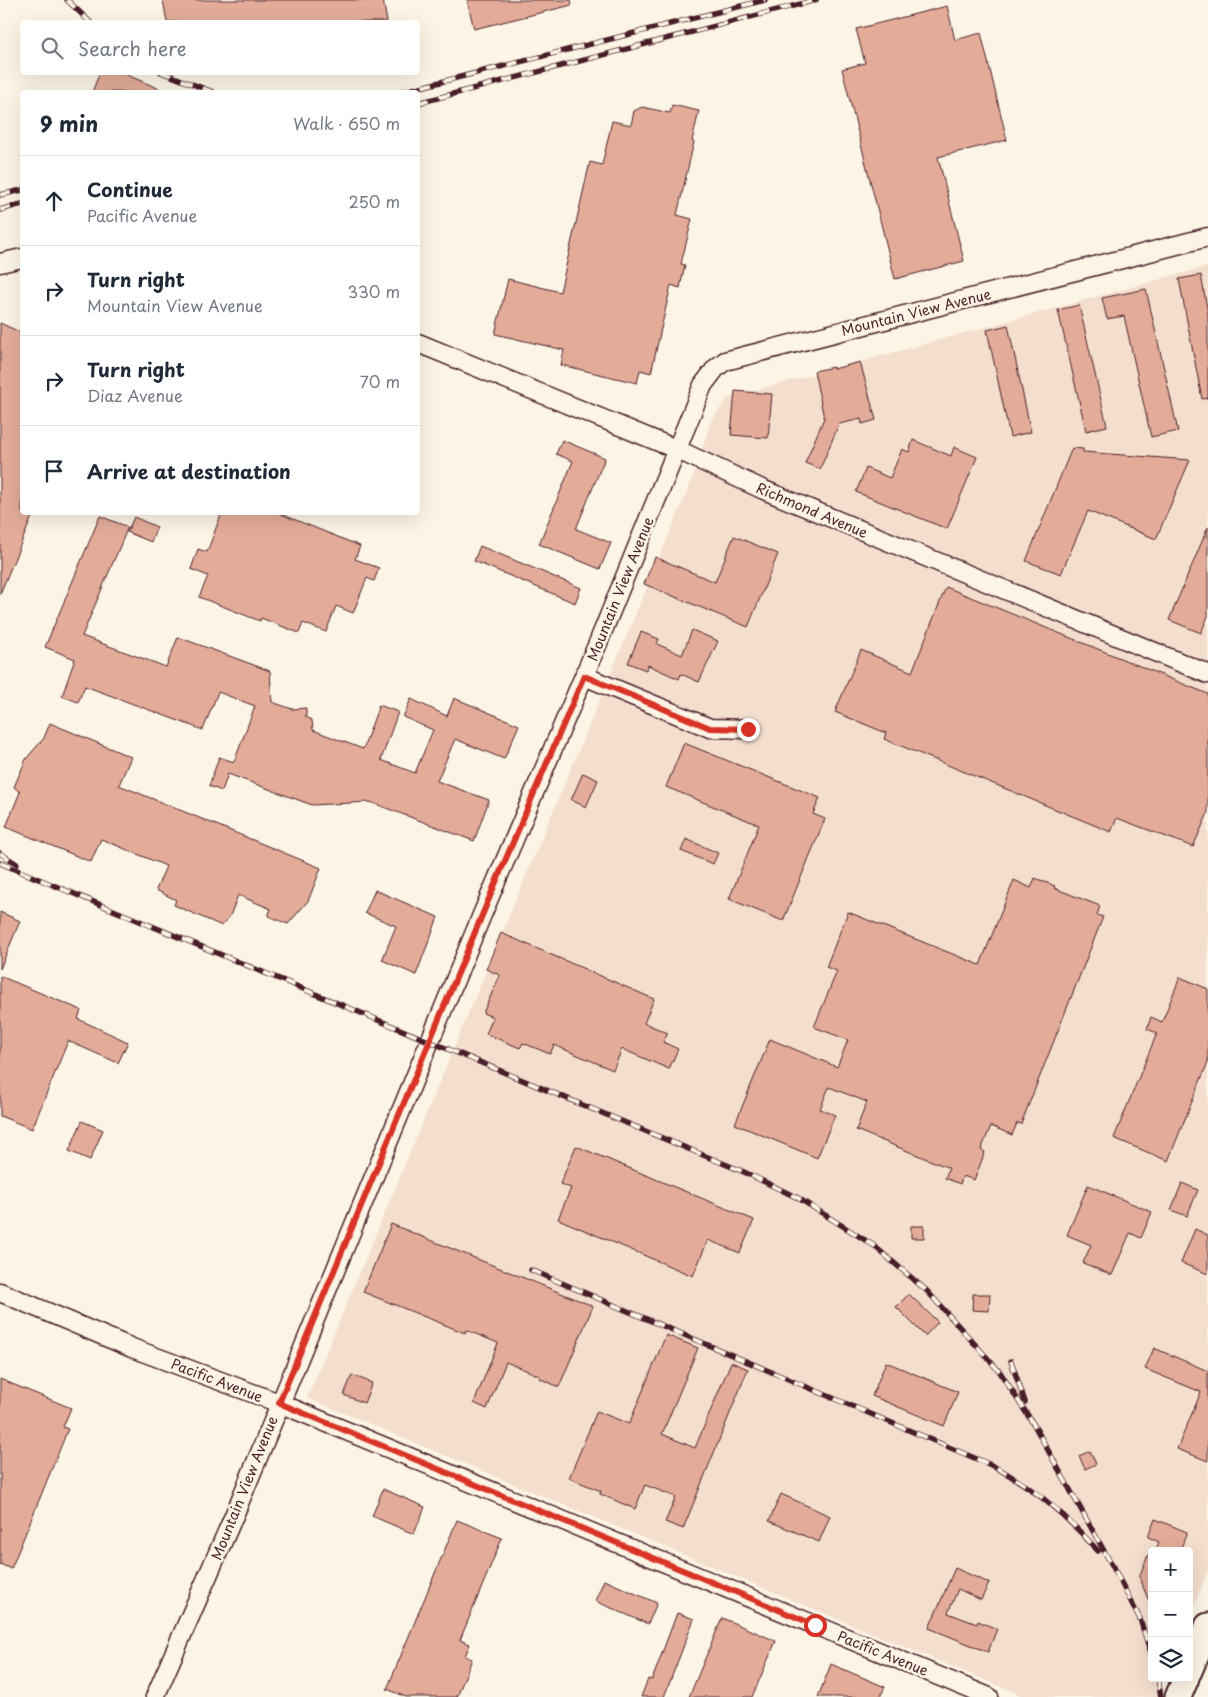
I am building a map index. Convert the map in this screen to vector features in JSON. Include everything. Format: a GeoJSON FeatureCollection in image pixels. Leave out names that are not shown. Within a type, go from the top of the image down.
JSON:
{"type":"FeatureCollection","features":[{"type":"Feature","properties":{"kind":"main road"},"geometry":{"type":"LineString","coordinates":[[1193,1662],[1208,1626]]}},
{"type":"Feature","properties":{"kind":"main road"},"geometry":{"type":"LineString","coordinates":[[1178,1697],[1184,1682]]}},
{"type":"Feature","properties":{"kind":"street","name":"Mountain View Avenue"},"geometry":{"type":"LineString","coordinates":[[155,1697],[233,1518],[493,889],[584,676],[702,385],[716,368],[725,361],[1208,237]]}},
{"type":"Feature","properties":{"kind":"street"},"geometry":{"type":"LineString","coordinates":[[0,264],[20,259]]}},
{"type":"Feature","properties":{"kind":"street","name":"Richmond Avenue"},"geometry":{"type":"LineString","coordinates":[[420,344],[676,449],[764,490],[1208,674]]}},
{"type":"Feature","properties":{"kind":"street"},"geometry":{"type":"LineString","coordinates":[[584,676],[710,728],[748,729]]}},
{"type":"Feature","properties":{"kind":"street","name":"Pacific Avenue"},"geometry":{"type":"LineString","coordinates":[[0,1292],[132,1348],[279,1403],[989,1697]]}},
{"type":"Feature","properties":{"kind":"shaded area"},"geometry":{"type":"Polygon","coordinates":[[[1208,266],[1208,1571],[1193,1608],[1193,1547],[1148,1547],[1148,1682],[1163,1682],[1157,1697],[1025,1697],[307,1398],[691,482],[711,421],[728,398],[1208,266]]]}},
{"type":"Feature","properties":{"kind":"building"},"geometry":{"type":"Polygon","coordinates":[[[163,0],[383,0],[387,20],[167,20],[163,0]]]}},
{"type":"Feature","properties":{"kind":"building"},"geometry":{"type":"Polygon","coordinates":[[[467,0],[571,0],[572,5],[474,29],[467,0]]]}},
{"type":"Feature","properties":{"kind":"building"},"geometry":{"type":"Polygon","coordinates":[[[947,6],[955,40],[981,33],[1007,140],[938,157],[964,261],[895,279],[842,69],[865,63],[856,29],[947,6]]]}},
{"type":"Feature","properties":{"kind":"building"},"geometry":{"type":"Polygon","coordinates":[[[99,75],[127,75],[162,90],[93,90],[99,75]]]}},
{"type":"Feature","properties":{"kind":"building"},"geometry":{"type":"Polygon","coordinates":[[[672,105],[699,111],[692,141],[694,142],[677,215],[692,219],[681,264],[685,265],[680,288],[671,285],[651,373],[640,370],[637,383],[561,365],[564,350],[495,334],[508,279],[560,292],[590,162],[602,165],[612,121],[631,125],[634,111],[642,107],[670,113],[672,105]]]}},
{"type":"Feature","properties":{"kind":"building"},"geometry":{"type":"Polygon","coordinates":[[[1201,275],[1208,314],[1208,398],[1202,399],[1179,279],[1201,275]]]}},
{"type":"Feature","properties":{"kind":"building"},"geometry":{"type":"Polygon","coordinates":[[[1146,289],[1178,431],[1151,437],[1124,316],[1107,319],[1102,298],[1146,289]]]}},
{"type":"Feature","properties":{"kind":"building"},"geometry":{"type":"Polygon","coordinates":[[[1079,305],[1107,426],[1086,431],[1058,310],[1079,305]]]}},
{"type":"Feature","properties":{"kind":"building"},"geometry":{"type":"Polygon","coordinates":[[[0,323],[20,332],[20,515],[33,515],[0,594],[0,323]]]}},
{"type":"Feature","properties":{"kind":"building"},"geometry":{"type":"Polygon","coordinates":[[[1008,325],[1031,432],[1010,437],[987,330],[1008,325]]]}},
{"type":"Feature","properties":{"kind":"building"},"geometry":{"type":"Polygon","coordinates":[[[860,362],[876,420],[862,424],[861,419],[839,424],[820,469],[805,463],[824,418],[814,371],[833,367],[833,369],[860,362]]]}},
{"type":"Feature","properties":{"kind":"building"},"geometry":{"type":"Polygon","coordinates":[[[735,391],[772,394],[768,438],[731,435],[735,391]]]}},
{"type":"Feature","properties":{"kind":"building"},"geometry":{"type":"Polygon","coordinates":[[[562,440],[605,458],[576,529],[611,543],[600,569],[539,544],[573,461],[556,454],[562,440]]]}},
{"type":"Feature","properties":{"kind":"building"},"geometry":{"type":"Polygon","coordinates":[[[913,440],[951,456],[954,447],[977,457],[947,529],[856,492],[866,468],[890,478],[902,449],[909,452],[913,440]]]}},
{"type":"Feature","properties":{"kind":"building"},"geometry":{"type":"Polygon","coordinates":[[[1072,448],[1083,449],[1083,452],[1190,460],[1156,539],[1088,511],[1061,574],[1026,561],[1072,448]]]}},
{"type":"Feature","properties":{"kind":"building"},"geometry":{"type":"Polygon","coordinates":[[[221,515],[283,515],[360,546],[355,559],[379,568],[374,581],[367,578],[353,613],[336,606],[326,632],[303,623],[299,633],[261,618],[260,621],[199,597],[208,576],[191,569],[198,549],[207,552],[221,515]]]}},
{"type":"Feature","properties":{"kind":"building"},"geometry":{"type":"Polygon","coordinates":[[[100,516],[128,527],[82,636],[166,667],[178,637],[270,671],[272,702],[292,709],[306,708],[306,717],[312,720],[313,730],[363,749],[379,705],[398,712],[381,760],[415,773],[433,730],[403,717],[411,699],[447,716],[454,698],[519,725],[504,759],[455,739],[437,781],[489,800],[474,841],[370,802],[312,805],[228,774],[222,791],[209,786],[219,757],[234,762],[255,706],[218,692],[203,730],[85,686],[78,702],[62,696],[75,659],[45,647],[100,516]]]}},
{"type":"Feature","properties":{"kind":"building"},"geometry":{"type":"Polygon","coordinates":[[[134,517],[157,527],[151,542],[127,532],[134,517]]]}},
{"type":"Feature","properties":{"kind":"building"},"geometry":{"type":"Polygon","coordinates":[[[1208,527],[1208,616],[1201,633],[1169,620],[1208,527]]]}},
{"type":"Feature","properties":{"kind":"building"},"geometry":{"type":"Polygon","coordinates":[[[734,536],[778,554],[748,627],[644,584],[655,557],[715,582],[734,536]]]}},
{"type":"Feature","properties":{"kind":"building"},"geometry":{"type":"Polygon","coordinates":[[[480,546],[581,588],[575,603],[474,561],[480,546]]]}},
{"type":"Feature","properties":{"kind":"building"},"geometry":{"type":"Polygon","coordinates":[[[946,587],[1208,694],[1208,813],[1193,847],[1117,818],[1111,832],[884,739],[886,733],[835,712],[861,650],[912,672],[946,587]]]}},
{"type":"Feature","properties":{"kind":"building"},"geometry":{"type":"Polygon","coordinates":[[[692,630],[718,641],[699,682],[681,674],[679,679],[648,665],[646,670],[628,663],[641,632],[659,639],[657,644],[682,655],[692,630]]]}},
{"type":"Feature","properties":{"kind":"building"},"geometry":{"type":"Polygon","coordinates":[[[50,723],[131,757],[119,785],[321,868],[308,901],[288,924],[268,916],[271,909],[238,895],[230,916],[222,926],[174,905],[176,900],[156,890],[166,866],[101,839],[91,862],[6,827],[20,792],[14,787],[26,759],[44,738],[50,723]]]}},
{"type":"Feature","properties":{"kind":"building"},"geometry":{"type":"Polygon","coordinates":[[[684,743],[820,798],[813,814],[825,819],[783,921],[729,899],[759,825],[666,787],[684,743]]]}},
{"type":"Feature","properties":{"kind":"building"},"geometry":{"type":"Polygon","coordinates":[[[583,773],[598,780],[586,807],[571,800],[583,773]]]}},
{"type":"Feature","properties":{"kind":"building"},"geometry":{"type":"Polygon","coordinates":[[[686,839],[718,853],[713,864],[681,851],[686,839]]]}},
{"type":"Feature","properties":{"kind":"building"},"geometry":{"type":"Polygon","coordinates":[[[1035,878],[1055,886],[1054,888],[1100,906],[1097,915],[1103,917],[1021,1124],[1017,1123],[1012,1135],[991,1126],[981,1150],[985,1152],[974,1180],[963,1176],[960,1184],[945,1178],[949,1168],[856,1130],[867,1102],[829,1087],[820,1109],[835,1115],[817,1158],[735,1124],[770,1039],[837,1067],[848,1040],[814,1027],[837,971],[826,967],[848,912],[980,965],[1014,880],[1031,888],[1035,878]]]}},
{"type":"Feature","properties":{"kind":"building"},"geometry":{"type":"Polygon","coordinates":[[[375,890],[438,917],[416,975],[382,960],[396,926],[365,913],[375,890]]]}},
{"type":"Feature","properties":{"kind":"building"},"geometry":{"type":"Polygon","coordinates":[[[0,912],[20,921],[0,969],[0,912]]]}},
{"type":"Feature","properties":{"kind":"building"},"geometry":{"type":"Polygon","coordinates":[[[501,933],[654,999],[644,1023],[668,1033],[663,1042],[678,1049],[669,1069],[622,1049],[613,1070],[554,1045],[550,1054],[523,1043],[520,1048],[486,1034],[493,1017],[483,1013],[500,975],[486,969],[501,933]]]}},
{"type":"Feature","properties":{"kind":"building"},"geometry":{"type":"Polygon","coordinates":[[[0,976],[81,1010],[78,1019],[128,1042],[118,1063],[68,1041],[32,1129],[0,1116],[0,976]]]}},
{"type":"Feature","properties":{"kind":"building"},"geometry":{"type":"Polygon","coordinates":[[[1180,977],[1208,989],[1208,1062],[1168,1161],[1114,1138],[1157,1033],[1147,1029],[1151,1017],[1162,1022],[1180,977]]]}},
{"type":"Feature","properties":{"kind":"building"},"geometry":{"type":"Polygon","coordinates":[[[82,1121],[103,1130],[90,1160],[69,1151],[82,1121]]]}},
{"type":"Feature","properties":{"kind":"building"},"geometry":{"type":"Polygon","coordinates":[[[576,1146],[754,1220],[740,1253],[708,1240],[693,1276],[558,1219],[571,1188],[560,1184],[576,1146]]]}},
{"type":"Feature","properties":{"kind":"building"},"geometry":{"type":"Polygon","coordinates":[[[1182,1183],[1198,1190],[1187,1216],[1171,1210],[1182,1183]]]}},
{"type":"Feature","properties":{"kind":"building"},"geometry":{"type":"Polygon","coordinates":[[[1088,1185],[1152,1212],[1141,1238],[1130,1233],[1112,1275],[1083,1263],[1091,1245],[1067,1235],[1088,1185]]]}},
{"type":"Feature","properties":{"kind":"building"},"geometry":{"type":"Polygon","coordinates":[[[391,1224],[593,1306],[559,1387],[539,1378],[540,1376],[506,1362],[487,1409],[474,1403],[498,1343],[466,1330],[465,1333],[363,1292],[391,1224]]]}},
{"type":"Feature","properties":{"kind":"building"},"geometry":{"type":"Polygon","coordinates":[[[911,1226],[924,1226],[924,1238],[911,1238],[911,1226]]]}},
{"type":"Feature","properties":{"kind":"building"},"geometry":{"type":"Polygon","coordinates":[[[1195,1229],[1208,1235],[1208,1274],[1181,1263],[1195,1229]]]}},
{"type":"Feature","properties":{"kind":"building"},"geometry":{"type":"Polygon","coordinates":[[[909,1294],[938,1322],[925,1336],[896,1307],[909,1294]]]}},
{"type":"Feature","properties":{"kind":"building"},"geometry":{"type":"Polygon","coordinates":[[[973,1294],[990,1294],[989,1311],[972,1310],[973,1294]]]}},
{"type":"Feature","properties":{"kind":"building"},"geometry":{"type":"Polygon","coordinates":[[[666,1335],[698,1348],[662,1434],[695,1448],[731,1362],[748,1369],[683,1529],[665,1522],[676,1497],[645,1485],[635,1509],[600,1494],[601,1491],[569,1478],[597,1411],[629,1424],[666,1335]]]}},
{"type":"Feature","properties":{"kind":"building"},"geometry":{"type":"Polygon","coordinates":[[[1154,1348],[1208,1371],[1208,1461],[1177,1449],[1201,1392],[1145,1369],[1154,1348]]]}},
{"type":"Feature","properties":{"kind":"building"},"geometry":{"type":"Polygon","coordinates":[[[886,1362],[958,1392],[944,1426],[872,1396],[886,1362]]]}},
{"type":"Feature","properties":{"kind":"building"},"geometry":{"type":"Polygon","coordinates":[[[352,1375],[372,1383],[364,1403],[344,1395],[352,1375]]]}},
{"type":"Feature","properties":{"kind":"building"},"geometry":{"type":"Polygon","coordinates":[[[0,1379],[71,1408],[63,1427],[68,1429],[11,1569],[0,1564],[0,1379]]]}},
{"type":"Feature","properties":{"kind":"building"},"geometry":{"type":"Polygon","coordinates":[[[1090,1451],[1096,1464],[1085,1469],[1079,1456],[1090,1451]]]}},
{"type":"Feature","properties":{"kind":"building"},"geometry":{"type":"Polygon","coordinates":[[[383,1489],[425,1507],[414,1534],[372,1516],[383,1489]]]}},
{"type":"Feature","properties":{"kind":"building"},"geometry":{"type":"Polygon","coordinates":[[[781,1494],[830,1516],[819,1542],[769,1521],[781,1494]]]}},
{"type":"Feature","properties":{"kind":"building"},"geometry":{"type":"Polygon","coordinates":[[[1155,1519],[1187,1532],[1181,1547],[1157,1547],[1159,1542],[1148,1537],[1155,1519]]]}},
{"type":"Feature","properties":{"kind":"building"},"geometry":{"type":"Polygon","coordinates":[[[457,1520],[502,1538],[460,1640],[470,1644],[465,1656],[472,1659],[457,1697],[406,1697],[387,1689],[457,1520]]]}},
{"type":"Feature","properties":{"kind":"building"},"geometry":{"type":"Polygon","coordinates":[[[1148,1555],[1148,1599],[1139,1577],[1148,1555]]]}},
{"type":"Feature","properties":{"kind":"building"},"geometry":{"type":"Polygon","coordinates":[[[955,1568],[989,1583],[981,1600],[958,1589],[948,1613],[977,1624],[978,1621],[997,1629],[988,1652],[929,1628],[955,1568]]]}},
{"type":"Feature","properties":{"kind":"building"},"geometry":{"type":"Polygon","coordinates":[[[604,1580],[657,1603],[648,1624],[595,1601],[604,1580]]]}},
{"type":"Feature","properties":{"kind":"building"},"geometry":{"type":"Polygon","coordinates":[[[677,1613],[694,1619],[664,1697],[641,1697],[648,1679],[652,1680],[677,1613]]]}},
{"type":"Feature","properties":{"kind":"building"},"geometry":{"type":"Polygon","coordinates":[[[722,1618],[776,1641],[752,1697],[689,1697],[722,1618]]]}},
{"type":"Feature","properties":{"kind":"building"},"geometry":{"type":"Polygon","coordinates":[[[831,1664],[885,1687],[880,1697],[818,1697],[831,1664]]]}},
{"type":"Feature","properties":{"kind":"railway"},"geometry":{"type":"LineString","coordinates":[[67,0],[88,20]]}},
{"type":"Feature","properties":{"kind":"railway"},"geometry":{"type":"LineString","coordinates":[[409,90],[765,0]]}},
{"type":"Feature","properties":{"kind":"railway"},"geometry":{"type":"LineString","coordinates":[[420,102],[816,0]]}},
{"type":"Feature","properties":{"kind":"railway"},"geometry":{"type":"LineString","coordinates":[[169,75],[208,90]]}},
{"type":"Feature","properties":{"kind":"railway"},"geometry":{"type":"LineString","coordinates":[[0,195],[20,190]]}},
{"type":"Feature","properties":{"kind":"railway"},"geometry":{"type":"LineString","coordinates":[[0,210],[20,205]]}},
{"type":"Feature","properties":{"kind":"railway"},"geometry":{"type":"LineString","coordinates":[[0,853],[17,864]]}},
{"type":"Feature","properties":{"kind":"railway"},"geometry":{"type":"LineString","coordinates":[[0,863],[744,1172],[798,1198],[873,1245],[927,1291],[1000,1372],[1034,1425],[1113,1567],[1140,1619],[1148,1644]]}},
{"type":"Feature","properties":{"kind":"railway"},"geometry":{"type":"LineString","coordinates":[[531,1270],[991,1465],[1021,1482],[1049,1503],[1098,1551]]}},
{"type":"Feature","properties":{"kind":"railway"},"geometry":{"type":"LineString","coordinates":[[1011,1361],[1025,1402]]}},
{"type":"Feature","properties":{"kind":"railway"},"geometry":{"type":"LineString","coordinates":[[1159,1682],[1161,1697]]}},
{"type":"Feature","properties":{"kind":"route"},"geometry":{"type":"LineString","coordinates":[[748,729],[710,728],[584,676],[493,889],[279,1403],[815,1625]]}}]}
